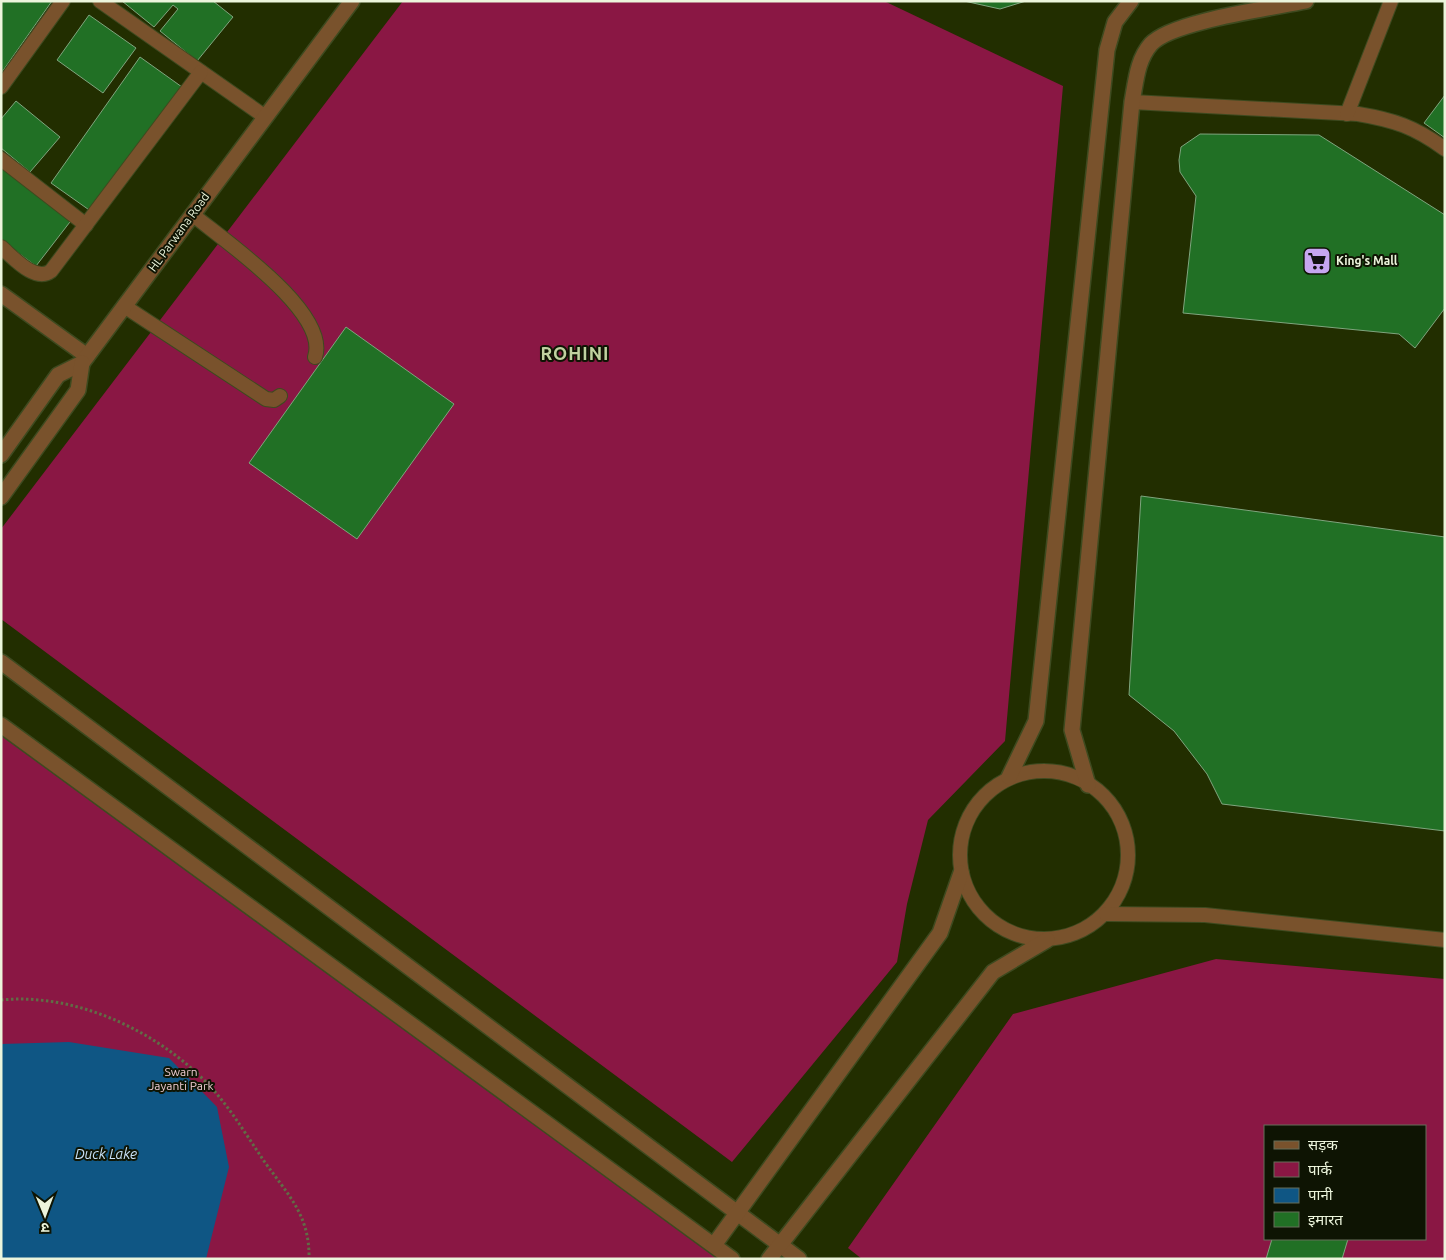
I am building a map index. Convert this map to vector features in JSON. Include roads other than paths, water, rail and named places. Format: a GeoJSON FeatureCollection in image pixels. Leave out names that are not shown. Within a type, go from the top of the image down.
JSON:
{"type":"FeatureCollection","features":[{"type":"Feature","properties":{"kind":"street","name":"HL Parwana Road"},"geometry":{"type":"LineString","coordinates":[[1,455],[58,375],[84,359],[264,116],[352,1]]}},
{"type":"Feature","properties":{"kind":"street"},"geometry":{"type":"LineString","coordinates":[[1010,777],[1036,721],[1106,50],[1115,22],[1131,1]]}},
{"type":"Feature","properties":{"kind":"street"},"geometry":{"type":"LineString","coordinates":[[1088,785],[1072,730],[1132,102],[1139,62],[1152,43],[1174,29],[1306,1]]}},
{"type":"Feature","properties":{"kind":"street"},"geometry":{"type":"LineString","coordinates":[[1,294],[84,359],[78,390],[1,497]]}},
{"type":"Feature","properties":{"kind":"street"},"geometry":{"type":"LineString","coordinates":[[1,662],[799,1259]]}},
{"type":"Feature","properties":{"kind":"street"},"geometry":{"type":"LineString","coordinates":[[1,725],[732,1259]]}},
{"type":"Feature","properties":{"kind":"street"},"geometry":{"type":"LineString","coordinates":[[714,1246],[736,1212],[940,933],[961,873]]}},
{"type":"Feature","properties":{"kind":"street"},"geometry":{"type":"LineString","coordinates":[[769,1259],[993,972],[1046,940]]}},
{"type":"Feature","properties":{"kind":"lane"},"geometry":{"type":"LineString","coordinates":[[1,88],[63,1]]}},
{"type":"Feature","properties":{"kind":"lane"},"geometry":{"type":"LineString","coordinates":[[100,1],[264,116]]}},
{"type":"Feature","properties":{"kind":"lane"},"geometry":{"type":"LineString","coordinates":[[1347,114],[1391,1]]}},
{"type":"Feature","properties":{"kind":"lane"},"geometry":{"type":"LineString","coordinates":[[1,247],[32,272],[47,274],[201,72]]}},
{"type":"Feature","properties":{"kind":"lane"},"geometry":{"type":"LineString","coordinates":[[1132,102],[1347,114],[1394,120],[1428,136],[1445,149]]}},
{"type":"Feature","properties":{"kind":"lane"},"geometry":{"type":"LineString","coordinates":[[1,159],[86,225]]}},
{"type":"Feature","properties":{"kind":"lane"},"geometry":{"type":"LineString","coordinates":[[192,214],[292,298],[310,322],[316,336],[318,345],[315,357]]}},
{"type":"Feature","properties":{"kind":"lane"},"geometry":{"type":"LineString","coordinates":[[124,306],[266,399],[274,400],[280,396]]}},
{"type":"Feature","properties":{"kind":"lane"},"geometry":{"type":"LineString","coordinates":[[1042,770],[1076,777],[1103,794],[1122,822],[1129,854],[1123,886],[1106,914],[1078,933],[1046,940],[1012,934],[986,918],[965,889],[958,859],[963,828],[981,797],[1010,777],[1042,770]]}},
{"type":"Feature","properties":{"kind":"lane"},"geometry":{"type":"LineString","coordinates":[[1106,914],[1205,915],[1445,940]]}},
{"type":"Feature","properties":{"kind":"water","name":"Duck Lake"},"geometry":{"type":"Polygon","coordinates":[[[69,1042],[169,1058],[217,1107],[229,1167],[206,1259],[1,1259],[1,1044],[69,1042]]]}},
{"type":"Feature","properties":{"kind":"place","name":"King's Mall"},"geometry":{"type":"Point","coordinates":[1317,261]}},
{"type":"Feature","properties":{"kind":"district","name":"ROHINI"},"geometry":{"type":"Point","coordinates":[575,354]}},
{"type":"Feature","properties":{"kind":"park label","name":"Swarn Jayanti Park"},"geometry":{"type":"Point","coordinates":[181,1079]}}]}
